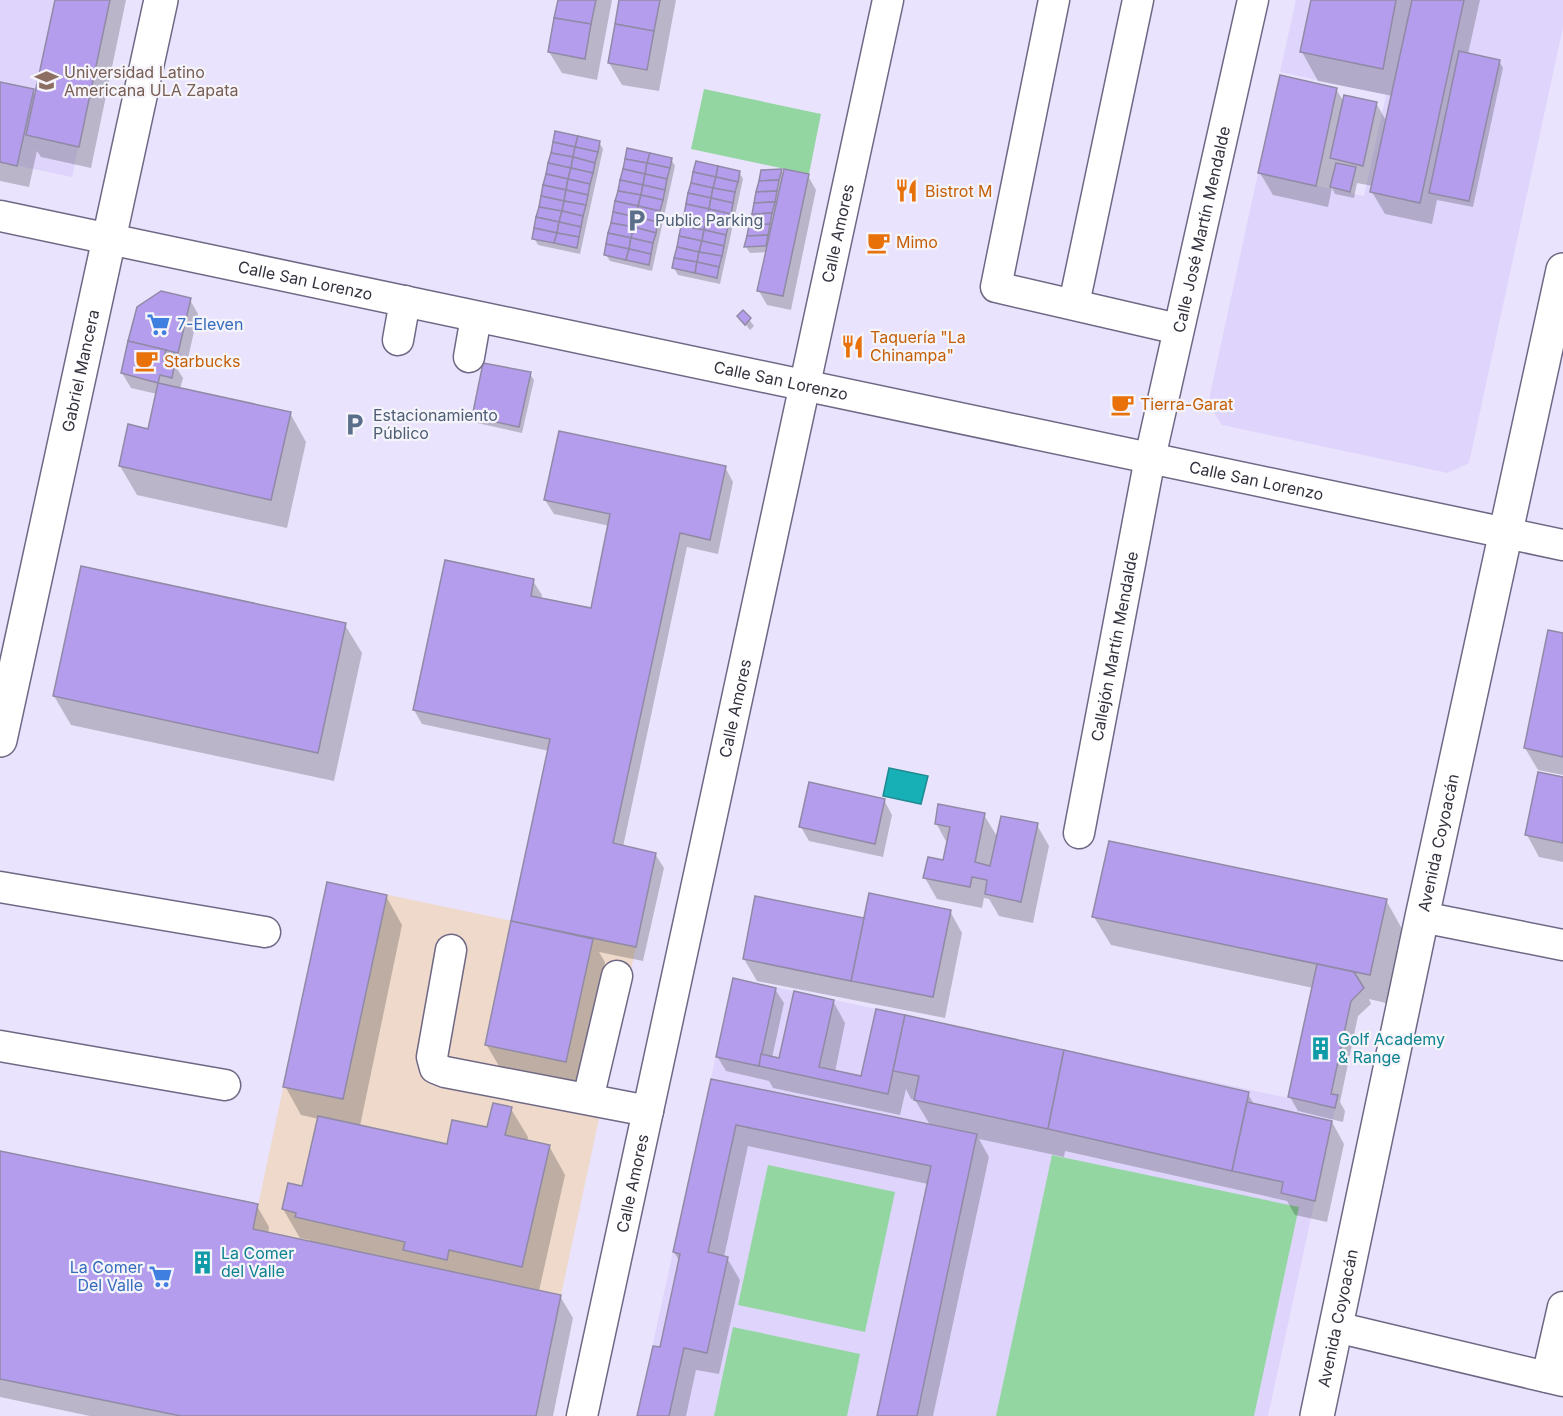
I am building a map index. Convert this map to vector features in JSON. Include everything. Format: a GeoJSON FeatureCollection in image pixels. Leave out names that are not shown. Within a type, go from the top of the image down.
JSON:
{"type":"FeatureCollection","features":[{"type":"Feature","properties":{"kind":"main road","name":"Gabriel Mancera"},"geometry":{"type":"LineString","coordinates":[[0,740],[162,0]]}},
{"type":"Feature","properties":{"kind":"main road","name":"Avenida Coyoacán"},"geometry":{"type":"LineString","coordinates":[[1317,1416],[1422,917],[1563,270]]}},
{"type":"Feature","properties":{"kind":"street","name":"Calle Amores"},"geometry":{"type":"LineString","coordinates":[[582,1416],[888,0]]}},
{"type":"Feature","properties":{"kind":"street"},"geometry":{"type":"LineString","coordinates":[[1054,0],[996,287],[1178,328]]}},
{"type":"Feature","properties":{"kind":"street"},"geometry":{"type":"LineString","coordinates":[[1074,304],[1138,0]]}},
{"type":"Feature","properties":{"kind":"street","name":"Calle José Martín Mendalde"},"geometry":{"type":"LineString","coordinates":[[1150,458],[1253,0]]}},
{"type":"Feature","properties":{"kind":"street","name":"Calle San Lorenzo"},"geometry":{"type":"LineString","coordinates":[[0,216],[1563,545]]}},
{"type":"Feature","properties":{"kind":"street"},"geometry":{"type":"LineString","coordinates":[[398,340],[405,302]]}},
{"type":"Feature","properties":{"kind":"street"},"geometry":{"type":"LineString","coordinates":[[469,357],[476,317]]}},
{"type":"Feature","properties":{"kind":"street","name":"Callejón Martín Mendalde"},"geometry":{"type":"LineString","coordinates":[[1079,833],[1150,458]]}},
{"type":"Feature","properties":{"kind":"street"},"geometry":{"type":"LineString","coordinates":[[0,887],[265,932]]}},
{"type":"Feature","properties":{"kind":"street"},"geometry":{"type":"LineString","coordinates":[[1422,917],[1563,945]]}},
{"type":"Feature","properties":{"kind":"street"},"geometry":{"type":"LineString","coordinates":[[451,950],[432,1057],[435,1068],[648,1111]]}},
{"type":"Feature","properties":{"kind":"street"},"geometry":{"type":"LineString","coordinates":[[588,1100],[617,976]]}},
{"type":"Feature","properties":{"kind":"street"},"geometry":{"type":"LineString","coordinates":[[0,1046],[225,1085]]}},
{"type":"Feature","properties":{"kind":"street"},"geometry":{"type":"LineString","coordinates":[[1336,1327],[1555,1379],[1563,1307]]}},
{"type":"Feature","properties":{"kind":"shaded area","name":"Universidad Latino Americana ULA Zapata"},"geometry":{"type":"Polygon","coordinates":[[[0,0],[110,0],[72,177],[0,162],[0,0]]]}},
{"type":"Feature","properties":{"kind":"shaded area"},"geometry":{"type":"Polygon","coordinates":[[[1296,0],[1563,0],[1563,27],[1469,463],[1448,473],[1222,425],[1208,404],[1258,173],[1364,196],[1386,95],[1280,72],[1296,0]]]}},
{"type":"Feature","properties":{"kind":"shaded area"},"geometry":{"type":"Polygon","coordinates":[[[704,89],[821,114],[809,174],[691,149],[704,89]]]}},
{"type":"Feature","properties":{"kind":"shaded area"},"geometry":{"type":"Polygon","coordinates":[[[889,768],[928,776],[921,804],[883,796],[889,768]]]}},
{"type":"Feature","properties":{"kind":"shaded area"},"geometry":{"type":"Polygon","coordinates":[[[327,882],[636,947],[561,1295],[253,1229],[327,882]]]}},
{"type":"Feature","properties":{"kind":"shaded area"},"geometry":{"type":"Polygon","coordinates":[[[733,978],[1335,1108],[1268,1416],[637,1416],[733,978]]]}},
{"type":"Feature","properties":{"kind":"shaded area"},"geometry":{"type":"Polygon","coordinates":[[[1052,1155],[1299,1207],[1254,1416],[996,1416],[1052,1155]]]}},
{"type":"Feature","properties":{"kind":"shaded area"},"geometry":{"type":"Polygon","coordinates":[[[768,1165],[895,1192],[865,1332],[738,1305],[768,1165]]]}},
{"type":"Feature","properties":{"kind":"shaded area"},"geometry":{"type":"Polygon","coordinates":[[[733,1327],[860,1354],[847,1416],[714,1416],[733,1327]]]}},
{"type":"Feature","properties":{"kind":"building"},"geometry":{"type":"Polygon","coordinates":[[[55,0],[110,0],[79,147],[26,135],[55,0]]]}},
{"type":"Feature","properties":{"kind":"building"},"geometry":{"type":"Polygon","coordinates":[[[558,0],[596,0],[591,24],[554,18],[558,0]]]}},
{"type":"Feature","properties":{"kind":"building"},"geometry":{"type":"Polygon","coordinates":[[[619,0],[660,0],[654,31],[615,24],[619,0]]]}},
{"type":"Feature","properties":{"kind":"building"},"geometry":{"type":"Polygon","coordinates":[[[1311,0],[1396,0],[1383,69],[1300,52],[1311,0]]]}},
{"type":"Feature","properties":{"kind":"building"},"geometry":{"type":"Polygon","coordinates":[[[1412,0],[1464,0],[1420,203],[1370,192],[1412,0]]]}},
{"type":"Feature","properties":{"kind":"building"},"geometry":{"type":"Polygon","coordinates":[[[554,18],[591,24],[585,59],[548,52],[554,18]]]}},
{"type":"Feature","properties":{"kind":"building"},"geometry":{"type":"Polygon","coordinates":[[[615,24],[654,31],[647,70],[608,63],[615,24]]]}},
{"type":"Feature","properties":{"kind":"building"},"geometry":{"type":"Polygon","coordinates":[[[1459,51],[1500,60],[1469,201],[1429,193],[1459,51]]]}},
{"type":"Feature","properties":{"kind":"building"},"geometry":{"type":"Polygon","coordinates":[[[1280,75],[1337,88],[1316,186],[1258,173],[1280,75]]]}},
{"type":"Feature","properties":{"kind":"building"},"geometry":{"type":"Polygon","coordinates":[[[0,82],[34,89],[17,166],[0,162],[0,82]]]}},
{"type":"Feature","properties":{"kind":"building"},"geometry":{"type":"Polygon","coordinates":[[[1344,95],[1377,102],[1363,166],[1330,158],[1344,95]]]}},
{"type":"Feature","properties":{"kind":"building"},"geometry":{"type":"Polygon","coordinates":[[[555,131],[578,136],[575,147],[553,142],[555,131]]]}},
{"type":"Feature","properties":{"kind":"building"},"geometry":{"type":"Polygon","coordinates":[[[578,136],[600,141],[598,152],[575,147],[578,136]]]}},
{"type":"Feature","properties":{"kind":"building"},"geometry":{"type":"Polygon","coordinates":[[[553,142],[575,147],[573,157],[551,153],[553,142]]]}},
{"type":"Feature","properties":{"kind":"building"},"geometry":{"type":"Polygon","coordinates":[[[575,147],[598,152],[595,163],[573,157],[575,147]]]}},
{"type":"Feature","properties":{"kind":"building"},"geometry":{"type":"Polygon","coordinates":[[[627,148],[650,153],[647,163],[625,159],[627,148]]]}},
{"type":"Feature","properties":{"kind":"building"},"geometry":{"type":"Polygon","coordinates":[[[551,153],[573,157],[571,168],[548,163],[551,153]]]}},
{"type":"Feature","properties":{"kind":"building"},"geometry":{"type":"Polygon","coordinates":[[[650,153],[672,158],[670,168],[647,163],[650,153]]]}},
{"type":"Feature","properties":{"kind":"building"},"geometry":{"type":"Polygon","coordinates":[[[573,157],[595,163],[593,173],[571,168],[573,157]]]}},
{"type":"Feature","properties":{"kind":"building"},"geometry":{"type":"Polygon","coordinates":[[[625,159],[647,163],[645,174],[623,169],[625,159]]]}},
{"type":"Feature","properties":{"kind":"building"},"geometry":{"type":"Polygon","coordinates":[[[696,161],[718,166],[716,177],[693,172],[696,161]]]}},
{"type":"Feature","properties":{"kind":"building"},"geometry":{"type":"Polygon","coordinates":[[[548,163],[571,168],[568,179],[546,174],[548,163]]]}},
{"type":"Feature","properties":{"kind":"building"},"geometry":{"type":"Polygon","coordinates":[[[647,163],[670,168],[667,179],[645,174],[647,163]]]}},
{"type":"Feature","properties":{"kind":"building"},"geometry":{"type":"Polygon","coordinates":[[[1336,163],[1356,167],[1350,192],[1330,187],[1336,163]]]}},
{"type":"Feature","properties":{"kind":"building"},"geometry":{"type":"Polygon","coordinates":[[[718,166],[740,171],[738,182],[716,177],[718,166]]]}},
{"type":"Feature","properties":{"kind":"building"},"geometry":{"type":"Polygon","coordinates":[[[571,168],[593,173],[590,184],[568,179],[571,168]]]}},
{"type":"Feature","properties":{"kind":"building"},"geometry":{"type":"Polygon","coordinates":[[[623,169],[645,174],[643,185],[620,180],[623,169]]]}},
{"type":"Feature","properties":{"kind":"building"},"geometry":{"type":"Polygon","coordinates":[[[782,169],[779,180],[759,181],[761,170],[782,169]]]}},
{"type":"Feature","properties":{"kind":"building"},"geometry":{"type":"Polygon","coordinates":[[[784,169],[809,174],[783,296],[757,291],[784,169]]]}},
{"type":"Feature","properties":{"kind":"building"},"geometry":{"type":"Polygon","coordinates":[[[693,172],[716,177],[713,188],[691,183],[693,172]]]}},
{"type":"Feature","properties":{"kind":"building"},"geometry":{"type":"Polygon","coordinates":[[[546,174],[568,179],[566,190],[543,185],[546,174]]]}},
{"type":"Feature","properties":{"kind":"building"},"geometry":{"type":"Polygon","coordinates":[[[645,174],[667,179],[665,190],[643,185],[645,174]]]}},
{"type":"Feature","properties":{"kind":"building"},"geometry":{"type":"Polygon","coordinates":[[[716,177],[738,182],[735,192],[713,188],[716,177]]]}},
{"type":"Feature","properties":{"kind":"building"},"geometry":{"type":"Polygon","coordinates":[[[568,179],[590,184],[588,195],[566,190],[568,179]]]}},
{"type":"Feature","properties":{"kind":"building"},"geometry":{"type":"Polygon","coordinates":[[[620,180],[643,185],[641,195],[618,191],[620,180]]]}},
{"type":"Feature","properties":{"kind":"building"},"geometry":{"type":"Polygon","coordinates":[[[779,180],[777,191],[756,192],[759,181],[779,180]]]}},
{"type":"Feature","properties":{"kind":"building"},"geometry":{"type":"Polygon","coordinates":[[[691,183],[713,188],[711,198],[688,193],[691,183]]]}},
{"type":"Feature","properties":{"kind":"building"},"geometry":{"type":"Polygon","coordinates":[[[543,185],[566,190],[564,201],[541,196],[543,185]]]}},
{"type":"Feature","properties":{"kind":"building"},"geometry":{"type":"Polygon","coordinates":[[[643,185],[665,190],[663,200],[641,195],[643,185]]]}},
{"type":"Feature","properties":{"kind":"building"},"geometry":{"type":"Polygon","coordinates":[[[713,188],[735,192],[733,203],[711,198],[713,188]]]}},
{"type":"Feature","properties":{"kind":"building"},"geometry":{"type":"Polygon","coordinates":[[[566,190],[588,195],[586,205],[564,201],[566,190]]]}},
{"type":"Feature","properties":{"kind":"building"},"geometry":{"type":"Polygon","coordinates":[[[618,191],[641,195],[638,206],[615,201],[618,191]]]}},
{"type":"Feature","properties":{"kind":"building"},"geometry":{"type":"Polygon","coordinates":[[[777,191],[775,202],[754,203],[756,192],[777,191]]]}},
{"type":"Feature","properties":{"kind":"building"},"geometry":{"type":"Polygon","coordinates":[[[688,193],[711,198],[709,209],[686,204],[688,193]]]}},
{"type":"Feature","properties":{"kind":"building"},"geometry":{"type":"Polygon","coordinates":[[[641,195],[663,200],[660,211],[638,206],[641,195]]]}},
{"type":"Feature","properties":{"kind":"building"},"geometry":{"type":"Polygon","coordinates":[[[541,196],[564,201],[562,211],[539,207],[541,196]]]}},
{"type":"Feature","properties":{"kind":"building"},"geometry":{"type":"Polygon","coordinates":[[[711,198],[733,203],[731,214],[709,209],[711,198]]]}},
{"type":"Feature","properties":{"kind":"building"},"geometry":{"type":"Polygon","coordinates":[[[564,201],[586,205],[583,216],[562,211],[564,201]]]}},
{"type":"Feature","properties":{"kind":"building"},"geometry":{"type":"Polygon","coordinates":[[[615,201],[638,206],[636,217],[613,212],[615,201]]]}},
{"type":"Feature","properties":{"kind":"building"},"geometry":{"type":"Polygon","coordinates":[[[775,202],[772,213],[752,214],[754,203],[775,202]]]}},
{"type":"Feature","properties":{"kind":"building"},"geometry":{"type":"Polygon","coordinates":[[[686,204],[709,209],[706,220],[684,215],[686,204]]]}},
{"type":"Feature","properties":{"kind":"building"},"geometry":{"type":"Polygon","coordinates":[[[638,206],[660,211],[658,222],[636,217],[638,206]]]}},
{"type":"Feature","properties":{"kind":"building"},"geometry":{"type":"Polygon","coordinates":[[[539,207],[562,211],[559,222],[536,217],[539,207]]]}},
{"type":"Feature","properties":{"kind":"building"},"geometry":{"type":"Polygon","coordinates":[[[709,209],[731,214],[729,224],[706,220],[709,209]]]}},
{"type":"Feature","properties":{"kind":"building"},"geometry":{"type":"Polygon","coordinates":[[[562,211],[583,216],[581,227],[559,222],[562,211]]]}},
{"type":"Feature","properties":{"kind":"building"},"geometry":{"type":"Polygon","coordinates":[[[613,212],[636,217],[634,227],[611,223],[613,212]]]}},
{"type":"Feature","properties":{"kind":"building"},"geometry":{"type":"Polygon","coordinates":[[[772,213],[770,224],[749,225],[752,214],[772,213]]]}},
{"type":"Feature","properties":{"kind":"building"},"geometry":{"type":"Polygon","coordinates":[[[684,215],[706,220],[704,230],[681,226],[684,215]]]}},
{"type":"Feature","properties":{"kind":"building"},"geometry":{"type":"Polygon","coordinates":[[[536,217],[559,222],[557,233],[534,228],[536,217]]]}},
{"type":"Feature","properties":{"kind":"building"},"geometry":{"type":"Polygon","coordinates":[[[636,217],[658,222],[656,233],[634,227],[636,217]]]}},
{"type":"Feature","properties":{"kind":"building"},"geometry":{"type":"Polygon","coordinates":[[[706,220],[729,224],[726,235],[704,230],[706,220]]]}},
{"type":"Feature","properties":{"kind":"building"},"geometry":{"type":"Polygon","coordinates":[[[559,222],[581,227],[579,237],[557,233],[559,222]]]}},
{"type":"Feature","properties":{"kind":"building"},"geometry":{"type":"Polygon","coordinates":[[[611,223],[634,227],[631,238],[608,233],[611,223]]]}},
{"type":"Feature","properties":{"kind":"building"},"geometry":{"type":"Polygon","coordinates":[[[770,224],[768,235],[747,236],[749,225],[770,224]]]}},
{"type":"Feature","properties":{"kind":"building"},"geometry":{"type":"Polygon","coordinates":[[[681,226],[704,230],[702,241],[679,236],[681,226]]]}},
{"type":"Feature","properties":{"kind":"building"},"geometry":{"type":"Polygon","coordinates":[[[634,227],[656,233],[653,243],[631,238],[634,227]]]}},
{"type":"Feature","properties":{"kind":"building"},"geometry":{"type":"Polygon","coordinates":[[[534,228],[557,233],[554,243],[532,239],[534,228]]]}},
{"type":"Feature","properties":{"kind":"building"},"geometry":{"type":"Polygon","coordinates":[[[704,230],[726,235],[724,246],[702,241],[704,230]]]}},
{"type":"Feature","properties":{"kind":"building"},"geometry":{"type":"Polygon","coordinates":[[[557,233],[579,237],[577,248],[554,243],[557,233]]]}},
{"type":"Feature","properties":{"kind":"building"},"geometry":{"type":"Polygon","coordinates":[[[608,233],[631,238],[629,249],[606,244],[608,233]]]}},
{"type":"Feature","properties":{"kind":"building"},"geometry":{"type":"Polygon","coordinates":[[[768,235],[766,246],[744,247],[747,236],[768,235]]]}},
{"type":"Feature","properties":{"kind":"building"},"geometry":{"type":"Polygon","coordinates":[[[679,236],[702,241],[699,252],[677,247],[679,236]]]}},
{"type":"Feature","properties":{"kind":"building"},"geometry":{"type":"Polygon","coordinates":[[[631,238],[653,243],[651,254],[629,249],[631,238]]]}},
{"type":"Feature","properties":{"kind":"building"},"geometry":{"type":"Polygon","coordinates":[[[702,241],[724,246],[722,256],[699,252],[702,241]]]}},
{"type":"Feature","properties":{"kind":"building"},"geometry":{"type":"Polygon","coordinates":[[[606,244],[629,249],[626,260],[604,255],[606,244]]]}},
{"type":"Feature","properties":{"kind":"building"},"geometry":{"type":"Polygon","coordinates":[[[677,247],[699,252],[697,262],[674,258],[677,247]]]}},
{"type":"Feature","properties":{"kind":"building"},"geometry":{"type":"Polygon","coordinates":[[[629,249],[651,254],[649,265],[626,260],[629,249]]]}},
{"type":"Feature","properties":{"kind":"building"},"geometry":{"type":"Polygon","coordinates":[[[699,252],[722,256],[719,267],[697,262],[699,252]]]}},
{"type":"Feature","properties":{"kind":"building"},"geometry":{"type":"Polygon","coordinates":[[[674,258],[697,262],[695,273],[672,268],[674,258]]]}},
{"type":"Feature","properties":{"kind":"building"},"geometry":{"type":"Polygon","coordinates":[[[697,262],[719,267],[717,278],[695,273],[697,262]]]}},
{"type":"Feature","properties":{"kind":"building","name":"7-Eleven"},"geometry":{"type":"Polygon","coordinates":[[[161,291],[191,298],[178,353],[128,341],[137,307],[161,291]]]}},
{"type":"Feature","properties":{"kind":"building"},"geometry":{"type":"Polygon","coordinates":[[[743,310],[751,318],[745,325],[737,316],[743,310]]]}},
{"type":"Feature","properties":{"kind":"building","name":"Starbucks"},"geometry":{"type":"Polygon","coordinates":[[[128,341],[166,350],[163,360],[175,363],[172,378],[160,375],[158,383],[121,373],[128,341]]]}},
{"type":"Feature","properties":{"kind":"building"},"geometry":{"type":"Polygon","coordinates":[[[483,363],[531,372],[519,427],[472,417],[483,363]]]}},
{"type":"Feature","properties":{"kind":"building"},"geometry":{"type":"Polygon","coordinates":[[[158,383],[291,412],[271,500],[119,466],[128,424],[148,429],[158,383]]]}},
{"type":"Feature","properties":{"kind":"building"},"geometry":{"type":"Polygon","coordinates":[[[559,431],[726,466],[710,540],[680,533],[613,843],[656,853],[636,947],[511,921],[550,739],[413,710],[445,560],[534,579],[531,596],[591,608],[610,514],[544,500],[559,431]]]}},
{"type":"Feature","properties":{"kind":"building"},"geometry":{"type":"Polygon","coordinates":[[[81,566],[346,623],[318,753],[53,696],[81,566]]]}},
{"type":"Feature","properties":{"kind":"building"},"geometry":{"type":"Polygon","coordinates":[[[1548,630],[1563,633],[1563,757],[1524,748],[1548,630]]]}},
{"type":"Feature","properties":{"kind":"building"},"geometry":{"type":"Polygon","coordinates":[[[1538,772],[1563,777],[1563,843],[1525,835],[1538,772]]]}},
{"type":"Feature","properties":{"kind":"building"},"geometry":{"type":"Polygon","coordinates":[[[809,782],[885,799],[875,844],[799,827],[809,782]]]}},
{"type":"Feature","properties":{"kind":"building"},"geometry":{"type":"Polygon","coordinates":[[[938,804],[985,813],[975,862],[990,866],[1001,816],[1038,823],[1021,902],[985,894],[987,880],[972,877],[970,887],[923,878],[928,857],[943,860],[950,827],[935,824],[938,804]]]}},
{"type":"Feature","properties":{"kind":"building"},"geometry":{"type":"Polygon","coordinates":[[[1109,841],[1387,899],[1370,975],[1092,917],[1109,841]]]}},
{"type":"Feature","properties":{"kind":"building"},"geometry":{"type":"Polygon","coordinates":[[[327,882],[387,895],[343,1099],[283,1087],[327,882]]]}},
{"type":"Feature","properties":{"kind":"building"},"geometry":{"type":"Polygon","coordinates":[[[869,893],[951,910],[933,997],[851,981],[869,893]]]}},
{"type":"Feature","properties":{"kind":"building"},"geometry":{"type":"Polygon","coordinates":[[[755,896],[864,918],[851,981],[743,959],[755,896]]]}},
{"type":"Feature","properties":{"kind":"building"},"geometry":{"type":"Polygon","coordinates":[[[511,921],[593,939],[566,1062],[485,1045],[511,921]]]}},
{"type":"Feature","properties":{"kind":"building","name":"Golf Academy & Range"},"geometry":{"type":"Polygon","coordinates":[[[1317,964],[1354,972],[1364,988],[1351,1001],[1331,1094],[1338,1095],[1335,1108],[1288,1097],[1317,964]]]}},
{"type":"Feature","properties":{"kind":"building"},"geometry":{"type":"Polygon","coordinates":[[[733,978],[776,988],[759,1066],[716,1057],[733,978]]]}},
{"type":"Feature","properties":{"kind":"building"},"geometry":{"type":"Polygon","coordinates":[[[794,991],[834,1000],[819,1067],[861,1076],[876,1009],[905,1015],[888,1094],[759,1066],[761,1054],[779,1058],[794,991]]]}},
{"type":"Feature","properties":{"kind":"building"},"geometry":{"type":"Polygon","coordinates":[[[905,1015],[1064,1050],[1048,1129],[914,1100],[919,1076],[893,1071],[905,1015]]]}},
{"type":"Feature","properties":{"kind":"building"},"geometry":{"type":"Polygon","coordinates":[[[1064,1050],[1249,1092],[1232,1171],[1048,1129],[1064,1050]]]}},
{"type":"Feature","properties":{"kind":"building"},"geometry":{"type":"Polygon","coordinates":[[[711,1079],[977,1134],[917,1416],[877,1416],[931,1166],[736,1125],[708,1252],[728,1257],[707,1353],[684,1348],[669,1416],[637,1416],[653,1346],[660,1347],[680,1254],[673,1252],[711,1079]]]}},
{"type":"Feature","properties":{"kind":"building"},"geometry":{"type":"Polygon","coordinates":[[[1247,1102],[1332,1121],[1315,1201],[1281,1193],[1283,1182],[1232,1171],[1247,1102]]]}},
{"type":"Feature","properties":{"kind":"building"},"geometry":{"type":"Polygon","coordinates":[[[493,1103],[512,1107],[505,1135],[550,1145],[522,1267],[449,1250],[447,1260],[403,1250],[405,1242],[295,1217],[296,1213],[282,1209],[288,1183],[302,1186],[318,1116],[447,1144],[452,1120],[487,1127],[493,1103]]]}},
{"type":"Feature","properties":{"kind":"building","name":"La Comer del Valle"},"geometry":{"type":"Polygon","coordinates":[[[0,1151],[258,1204],[253,1229],[561,1295],[536,1416],[181,1416],[0,1379],[0,1151]]]}},
{"type":"Feature","properties":{"kind":"place","name":"Universidad Latino Americana ULA Zapata"},"geometry":{"type":"Point","coordinates":[46,81]}},
{"type":"Feature","properties":{"kind":"place","name":"Bistrot M"},"geometry":{"type":"Point","coordinates":[907,191]}},
{"type":"Feature","properties":{"kind":"place","name":"Public Parking"},"geometry":{"type":"Point","coordinates":[637,220]}},
{"type":"Feature","properties":{"kind":"place","name":"Mimo"},"geometry":{"type":"Point","coordinates":[878,242]}},
{"type":"Feature","properties":{"kind":"place","name":"7-Eleven"},"geometry":{"type":"Point","coordinates":[159,324]}},
{"type":"Feature","properties":{"kind":"place","name":"Taquería \"La Chinampa\""},"geometry":{"type":"Point","coordinates":[852,346]}},
{"type":"Feature","properties":{"kind":"place","name":"Starbucks"},"geometry":{"type":"Point","coordinates":[146,361]}},
{"type":"Feature","properties":{"kind":"place","name":"Tierra-Garat"},"geometry":{"type":"Point","coordinates":[1122,404]}},
{"type":"Feature","properties":{"kind":"place","name":"Estacionamiento Público"},"geometry":{"type":"Point","coordinates":[355,424]}},
{"type":"Feature","properties":{"kind":"place","name":"Golf Academy & Range"},"geometry":{"type":"Point","coordinates":[1320,1048]}},
{"type":"Feature","properties":{"kind":"place","name":"La Comer del Valle"},"geometry":{"type":"Point","coordinates":[203,1262]}},
{"type":"Feature","properties":{"kind":"place","name":"La Comer Del Valle"},"geometry":{"type":"Point","coordinates":[161,1276]}}]}
